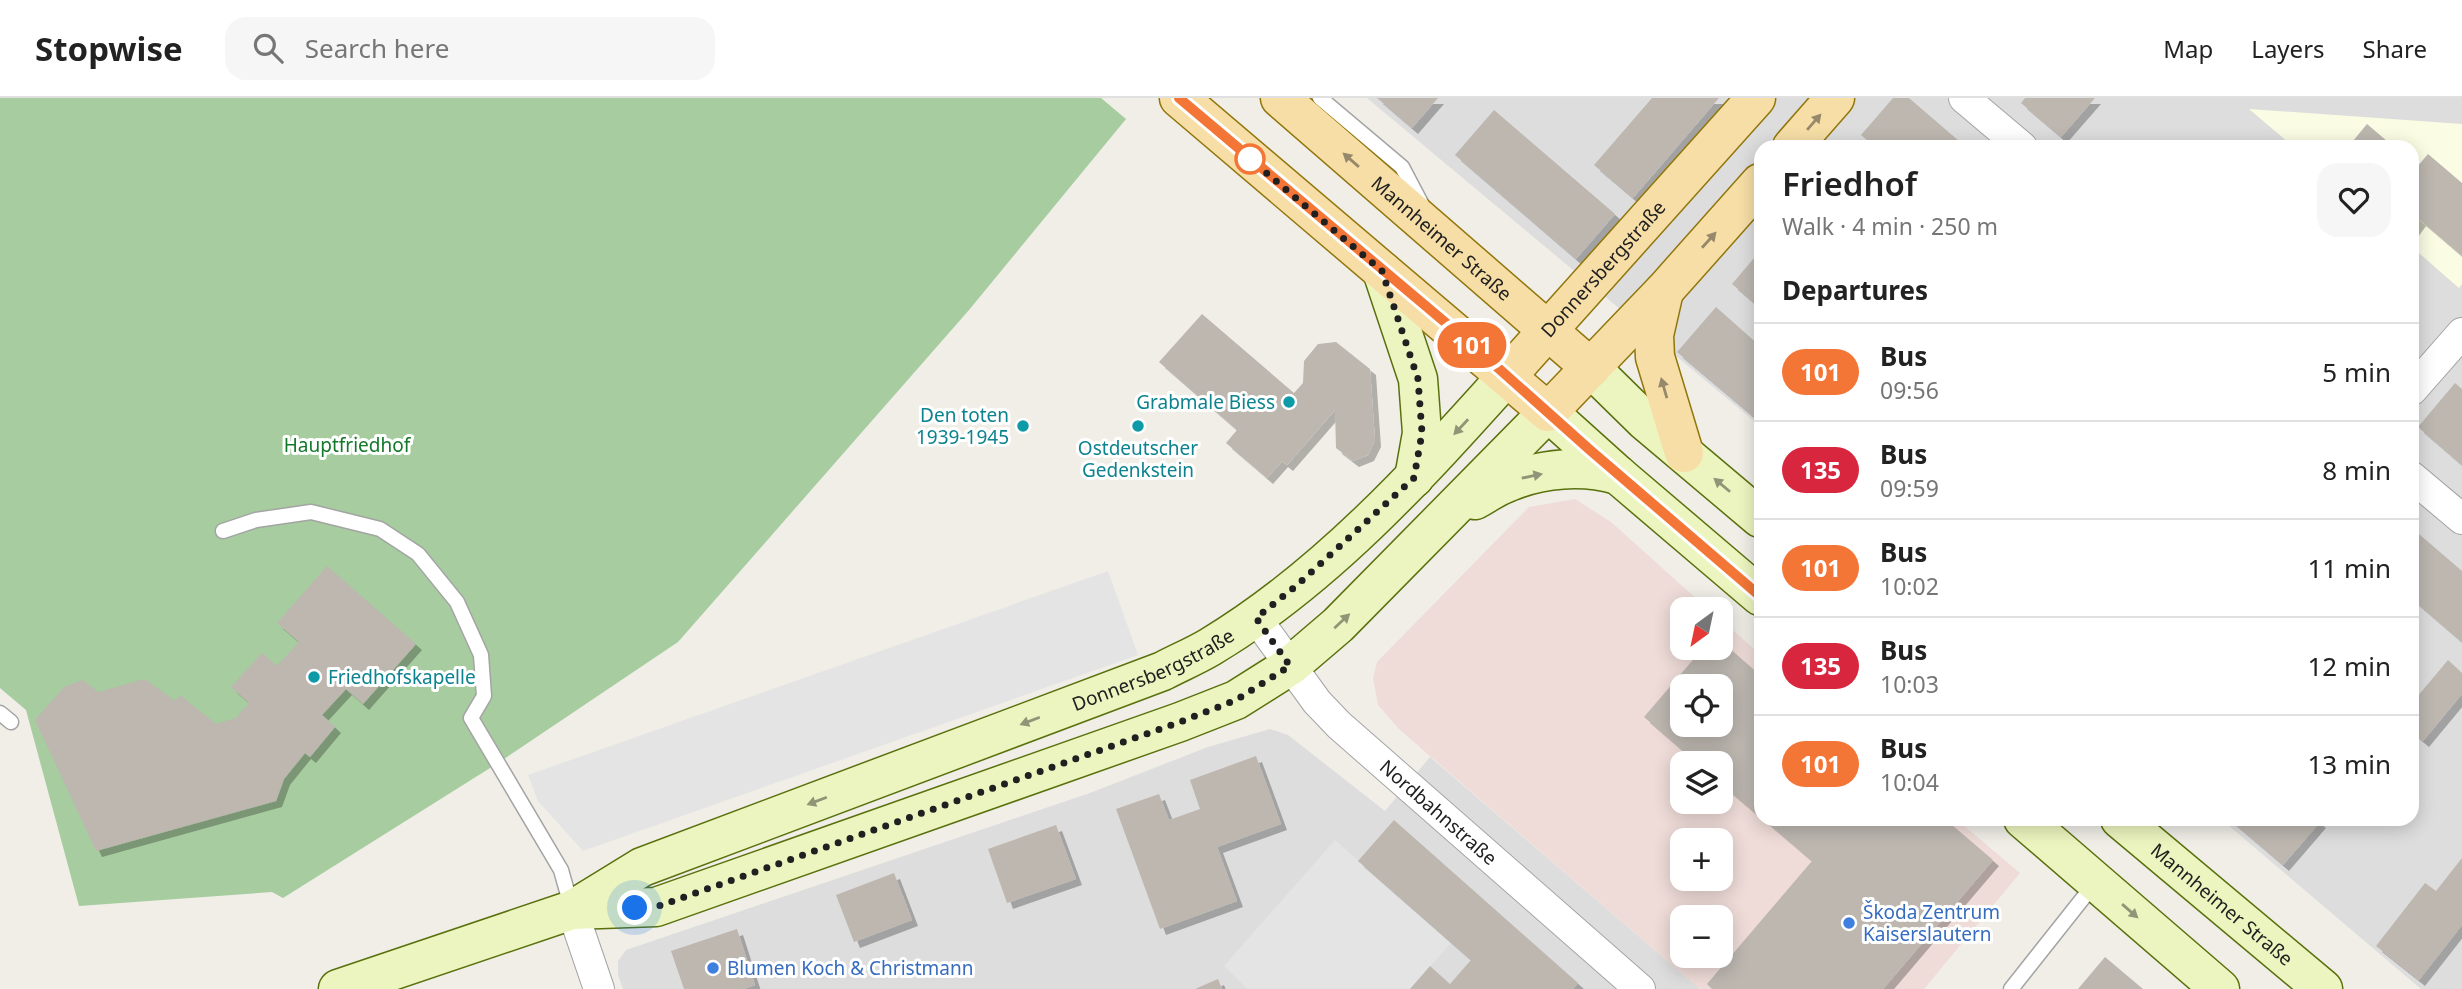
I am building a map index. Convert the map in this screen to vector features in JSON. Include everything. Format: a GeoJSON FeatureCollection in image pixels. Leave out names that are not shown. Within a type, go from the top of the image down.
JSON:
{"type":"FeatureCollection","features":[{"type":"Feature","properties":{"kind":"main road"},"geometry":{"type":"LineString","coordinates":[[1179,98],[1507,376],[1754,591]]}},
{"type":"Feature","properties":{"kind":"main road","name":"Mannheimer Straße"},"geometry":{"type":"LineString","coordinates":[[1280,98],[1549,329],[1635,412],[1754,512]]}},
{"type":"Feature","properties":{"kind":"main road","name":"Donnersbergstraße"},"geometry":{"type":"LineString","coordinates":[[338,989],[572,910],[642,867],[1163,671],[1208,649],[1256,618],[1296,586],[1414,478],[1756,98]]}},
{"type":"Feature","properties":{"kind":"main road"},"geometry":{"type":"LineString","coordinates":[[1798,140],[1835,98]]}},
{"type":"Feature","properties":{"kind":"main road","name":"Donnersbergstraße"},"geometry":{"type":"LineString","coordinates":[[572,910],[656,907],[1236,700],[1290,666],[1338,625],[1591,368],[1754,190]]}},
{"type":"Feature","properties":{"kind":"main road"},"geometry":{"type":"LineString","coordinates":[[1382,271],[1418,379],[1422,433],[1414,478]]}},
{"type":"Feature","properties":{"kind":"main road"},"geometry":{"type":"LineString","coordinates":[[1664,290],[1654,335],[1655,356],[1684,453]]}},
{"type":"Feature","properties":{"kind":"main road"},"geometry":{"type":"LineString","coordinates":[[1448,515],[1509,481],[1527,476],[1573,468],[1595,469],[1618,475]]}},
{"type":"Feature","properties":{"kind":"main road"},"geometry":{"type":"LineString","coordinates":[[2031,826],[2221,989]]}},
{"type":"Feature","properties":{"kind":"main road","name":"Mannheimer Straße"},"geometry":{"type":"LineString","coordinates":[[2128,826],[2323,989]]}},
{"type":"Feature","properties":{"kind":"street"},"geometry":{"type":"LineString","coordinates":[[1965,98],[2014,140]]}},
{"type":"Feature","properties":{"kind":"street"},"geometry":{"type":"LineString","coordinates":[[2419,382],[2462,333]]}},
{"type":"Feature","properties":{"kind":"street"},"geometry":{"type":"LineString","coordinates":[[2419,483],[2462,519]]}},
{"type":"Feature","properties":{"kind":"street","name":"Nordbahnstraße"},"geometry":{"type":"LineString","coordinates":[[1256,618],[1317,702],[1339,725],[1640,989]]}},
{"type":"Feature","properties":{"kind":"street"},"geometry":{"type":"LineString","coordinates":[[572,910],[599,989]]}},
{"type":"Feature","properties":{"kind":"lane"},"geometry":{"type":"LineString","coordinates":[[1320,98],[1402,167],[1439,237]]}},
{"type":"Feature","properties":{"kind":"lane"},"geometry":{"type":"LineString","coordinates":[[223,531],[256,520],[311,512],[380,529],[418,554],[457,602],[481,655],[484,696],[471,718],[561,870],[572,910]]}},
{"type":"Feature","properties":{"kind":"lane"},"geometry":{"type":"LineString","coordinates":[[2011,989],[2096,882]]}},
{"type":"Feature","properties":{"kind":"shaded area"},"geometry":{"type":"Polygon","coordinates":[[[1367,98],[2462,98],[2462,989],[2421,989],[2229,826],[2419,826],[2419,140],[1754,140],[1754,421],[1367,98]]]}},
{"type":"Feature","properties":{"kind":"shaded area"},"geometry":{"type":"Polygon","coordinates":[[[2249,109],[2462,124],[2462,284],[2459,288],[2419,253],[2419,140],[2286,140],[2249,109]]]}},
{"type":"Feature","properties":{"kind":"shaded area"},"geometry":{"type":"Polygon","coordinates":[[[1575,499],[1611,522],[1695,597],[1670,597],[1670,660],[1733,660],[1733,630],[1754,649],[1754,826],[1964,826],[2020,873],[1924,989],[1700,989],[1676,968],[1733,968],[1733,905],[1670,905],[1670,963],[1398,728],[1378,705],[1373,678],[1377,662],[1529,507],[1575,499]]]}},
{"type":"Feature","properties":{"kind":"shaded area"},"geometry":{"type":"Polygon","coordinates":[[[1108,571],[1138,655],[583,851],[538,801],[528,775],[1108,571]]]}},
{"type":"Feature","properties":{"kind":"shaded area"},"geometry":{"type":"Polygon","coordinates":[[[1270,729],[1288,735],[1385,811],[1430,757],[1670,963],[1670,968],[1676,968],[1700,989],[623,989],[618,975],[618,961],[626,950],[1090,793],[1208,747],[1270,729]]]}},
{"type":"Feature","properties":{"kind":"shaded area"},"geometry":{"type":"Polygon","coordinates":[[[1335,840],[1451,943],[1410,989],[1247,989],[1224,966],[1335,840]]]}},
{"type":"Feature","properties":{"kind":"green space","name":"Hauptfriedhof"},"geometry":{"type":"Polygon","coordinates":[[[0,98],[1101,98],[1126,119],[969,310],[678,642],[498,763],[283,898],[272,892],[79,906],[26,710],[0,688],[0,98]]]}},
{"type":"Feature","properties":{"kind":"building"},"geometry":{"type":"Polygon","coordinates":[[[1377,98],[1438,98],[1412,128],[1377,98]]]}},
{"type":"Feature","properties":{"kind":"building"},"geometry":{"type":"Polygon","coordinates":[[[1652,98],[1719,98],[1633,198],[1594,165],[1652,98]]]}},
{"type":"Feature","properties":{"kind":"building"},"geometry":{"type":"Polygon","coordinates":[[[1893,98],[1909,98],[1958,140],[1867,140],[1861,135],[1893,98]]]}},
{"type":"Feature","properties":{"kind":"building"},"geometry":{"type":"Polygon","coordinates":[[[2025,98],[2095,98],[2061,137],[2021,103],[2025,98]]]}},
{"type":"Feature","properties":{"kind":"building"},"geometry":{"type":"Polygon","coordinates":[[[1494,110],[1615,214],[1576,259],[1455,155],[1494,110]]]}},
{"type":"Feature","properties":{"kind":"building"},"geometry":{"type":"Polygon","coordinates":[[[2367,124],[2386,140],[2354,140],[2367,124]]]}},
{"type":"Feature","properties":{"kind":"building"},"geometry":{"type":"Polygon","coordinates":[[[2428,154],[2462,183],[2462,256],[2419,221],[2419,165],[2428,154]]]}},
{"type":"Feature","properties":{"kind":"building"},"geometry":{"type":"Polygon","coordinates":[[[1754,258],[1754,303],[1732,284],[1754,258]]]}},
{"type":"Feature","properties":{"kind":"building"},"geometry":{"type":"Polygon","coordinates":[[[1716,307],[1754,341],[1754,417],[1677,352],[1716,307]]]}},
{"type":"Feature","properties":{"kind":"building","name":"Grabmale Biess"},"geometry":{"type":"Polygon","coordinates":[[[1202,314],[1294,393],[1303,383],[1304,361],[1318,344],[1336,342],[1370,369],[1375,441],[1368,455],[1353,461],[1336,448],[1335,410],[1287,465],[1282,461],[1267,478],[1226,443],[1237,430],[1159,362],[1202,314]]]}},
{"type":"Feature","properties":{"kind":"building"},"geometry":{"type":"Polygon","coordinates":[[[2455,383],[2462,389],[2462,465],[2419,428],[2455,383]]]}},
{"type":"Feature","properties":{"kind":"building"},"geometry":{"type":"Polygon","coordinates":[[[2419,534],[2462,571],[2462,642],[2419,605],[2419,534]]]}},
{"type":"Feature","properties":{"kind":"building"},"geometry":{"type":"Polygon","coordinates":[[[327,566],[416,644],[363,704],[346,689],[322,715],[335,727],[310,757],[305,753],[284,779],[276,801],[96,851],[35,720],[64,687],[83,680],[98,692],[145,679],[175,701],[180,695],[216,724],[236,718],[249,703],[231,687],[262,653],[277,666],[299,642],[277,623],[327,566]]]}},
{"type":"Feature","properties":{"kind":"building"},"geometry":{"type":"Polygon","coordinates":[[[1733,651],[1754,670],[1754,812],[1733,794],[1733,751],[1683,751],[1644,717],[1670,687],[1670,737],[1733,737],[1733,674],[1681,674],[1693,660],[1733,660],[1733,651]]]}},
{"type":"Feature","properties":{"kind":"building"},"geometry":{"type":"Polygon","coordinates":[[[2448,660],[2462,673],[2462,694],[2423,741],[2419,738],[2419,695],[2448,660]]]}},
{"type":"Feature","properties":{"kind":"building"},"geometry":{"type":"Polygon","coordinates":[[[1256,756],[1281,824],[1217,847],[1237,901],[1160,929],[1116,809],[1159,794],[1169,820],[1200,809],[1190,780],[1256,756]]]}},
{"type":"Feature","properties":{"kind":"building"},"geometry":{"type":"Polygon","coordinates":[[[1394,820],[1578,983],[1573,989],[1410,989],[1430,966],[1450,984],[1471,960],[1358,861],[1394,820]]]}},
{"type":"Feature","properties":{"kind":"building"},"geometry":{"type":"Polygon","coordinates":[[[1056,825],[1076,879],[1007,903],[988,849],[1056,825]]]}},
{"type":"Feature","properties":{"kind":"building","name":"Škoda Zentrum Kaiserslautern"},"geometry":{"type":"Polygon","coordinates":[[[1771,826],[1953,826],[1993,860],[1883,989],[1712,989],[1707,984],[1721,968],[1733,968],[1733,954],[1812,861],[1771,826]]]}},
{"type":"Feature","properties":{"kind":"building"},"geometry":{"type":"Polygon","coordinates":[[[2237,826],[2317,826],[2283,865],[2237,826]]]}},
{"type":"Feature","properties":{"kind":"building"},"geometry":{"type":"Polygon","coordinates":[[[2462,858],[2462,925],[2419,980],[2376,946],[2425,883],[2436,891],[2462,858]]]}},
{"type":"Feature","properties":{"kind":"building"},"geometry":{"type":"Polygon","coordinates":[[[894,873],[912,920],[854,942],[836,895],[894,873]]]}},
{"type":"Feature","properties":{"kind":"building","name":"Blumen Koch & Christmann"},"geometry":{"type":"Polygon","coordinates":[[[737,929],[755,985],[744,989],[684,989],[671,951],[737,929]]]}},
{"type":"Feature","properties":{"kind":"building"},"geometry":{"type":"Polygon","coordinates":[[[2105,957],[2143,989],[2078,989],[2105,957]]]}},
{"type":"Feature","properties":{"kind":"building"},"geometry":{"type":"Polygon","coordinates":[[[1218,979],[1222,989],[1195,989],[1218,979]]]}},
{"type":"Feature","properties":{"kind":"bus line","name":"101"},"geometry":{"type":"LineString","coordinates":[[1179,98],[1478,350],[1754,591]]}},
{"type":"Feature","properties":{"kind":"place","name":"Grabmale Biess"},"geometry":{"type":"Point","coordinates":[1289,402]}},
{"type":"Feature","properties":{"kind":"place","name":"Den toten 1939-1945"},"geometry":{"type":"Point","coordinates":[1023,426]}},
{"type":"Feature","properties":{"kind":"place","name":"Ostdeutscher Gedenkstein"},"geometry":{"type":"Point","coordinates":[1138,426]}},
{"type":"Feature","properties":{"kind":"place","name":"Friedhofskapelle"},"geometry":{"type":"Point","coordinates":[314,677]}},
{"type":"Feature","properties":{"kind":"place","name":"Škoda Zentrum Kaiserslautern"},"geometry":{"type":"Point","coordinates":[1849,923]}},
{"type":"Feature","properties":{"kind":"place","name":"Blumen Koch & Christmann"},"geometry":{"type":"Point","coordinates":[713,968]}},
{"type":"Feature","properties":{"kind":"route"},"geometry":{"type":"LineString","coordinates":[[635,908],[656,907],[1180,722],[1236,700],[1290,666],[1256,618],[1296,586],[1414,478],[1422,433],[1418,379],[1382,271],[1250,159]]}}]}
